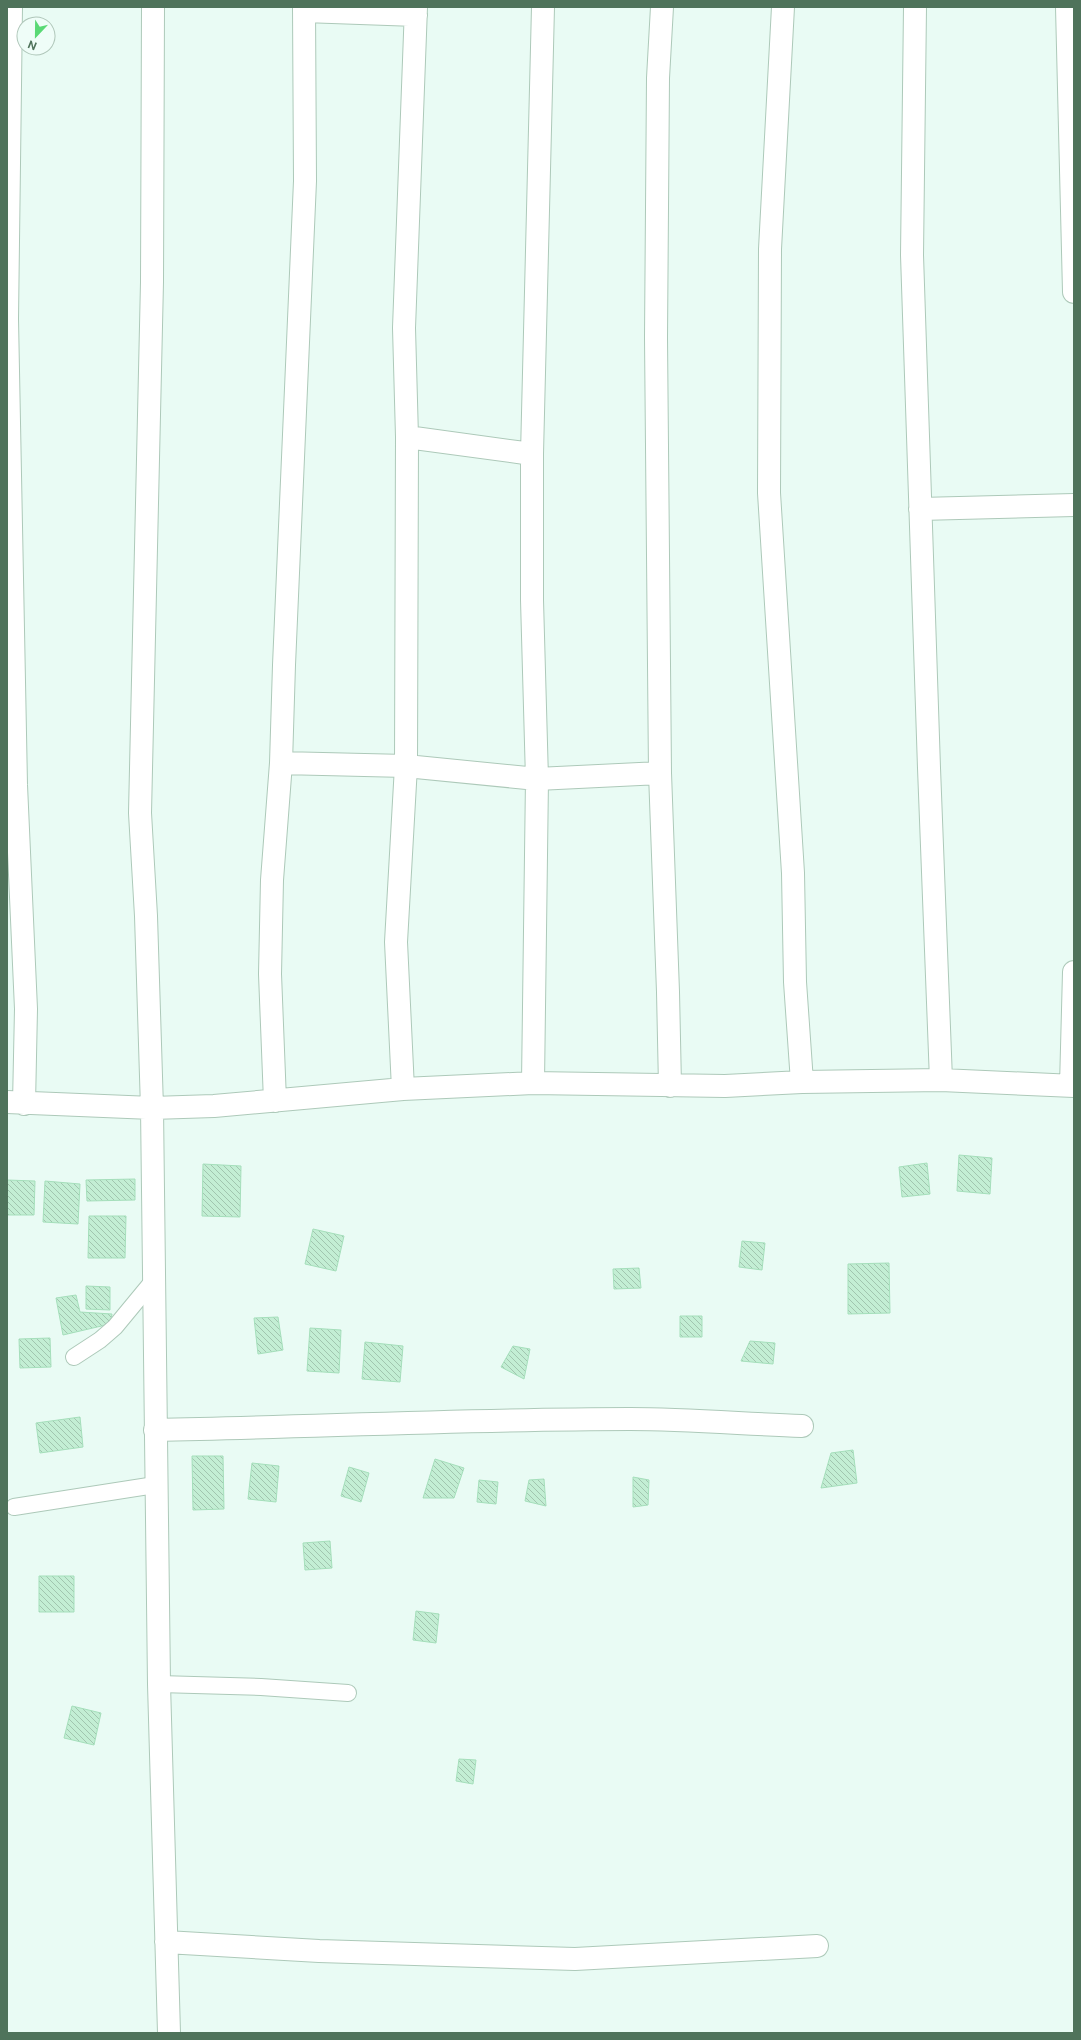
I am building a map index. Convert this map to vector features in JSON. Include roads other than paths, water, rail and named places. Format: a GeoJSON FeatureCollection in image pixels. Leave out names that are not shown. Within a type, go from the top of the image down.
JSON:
{"type":"FeatureCollection","features":[{"type":"Feature","properties":{"kind":"street"},"geometry":{"type":"LineString","coordinates":[[11,7],[7,319],[16,785],[26,1009],[16,1103],[152,1108],[214,1106],[403,1089],[533,1083],[725,1086],[802,1082],[941,1080],[1072,1086],[1074,972]]}},
{"type":"Feature","properties":{"kind":"street"},"geometry":{"type":"LineString","coordinates":[[153,7],[152,282],[140,813],[146,916],[152,1108],[155,1485],[169,2033]]}},
{"type":"Feature","properties":{"kind":"street"},"geometry":{"type":"LineString","coordinates":[[533,1083],[537,779],[532,600],[532,454],[543,7]]}},
{"type":"Feature","properties":{"kind":"street"},"geometry":{"type":"LineString","coordinates":[[662,7],[658,78],[656,338],[660,773],[668,985],[670,1086]]}},
{"type":"Feature","properties":{"kind":"street"},"geometry":{"type":"LineString","coordinates":[[784,7],[770,249],[769,493],[793,873],[795,982],[802,1082]]}},
{"type":"Feature","properties":{"kind":"street"},"geometry":{"type":"LineString","coordinates":[[915,7],[912,255],[941,1080]]}},
{"type":"Feature","properties":{"kind":"street"},"geometry":{"type":"LineString","coordinates":[[1067,7],[1074,292]]}},
{"type":"Feature","properties":{"kind":"street"},"geometry":{"type":"LineString","coordinates":[[275,1101],[270,974],[272,880],[281,763],[284,665],[306,181],[304,9],[416,11],[404,328],[407,438],[406,766],[396,942],[403,1089]]}},
{"type":"Feature","properties":{"kind":"street"},"geometry":{"type":"LineString","coordinates":[[407,438],[532,454]]}},
{"type":"Feature","properties":{"kind":"street"},"geometry":{"type":"LineString","coordinates":[[920,509],[1074,506]]}},
{"type":"Feature","properties":{"kind":"street"},"geometry":{"type":"LineString","coordinates":[[281,763],[406,766],[537,779],[660,773]]}},
{"type":"Feature","properties":{"kind":"street"},"geometry":{"type":"LineString","coordinates":[[155,1430],[412,1422],[624,1419],[802,1426]]}},
{"type":"Feature","properties":{"kind":"street"},"geometry":{"type":"LineString","coordinates":[[166,1942],[319,1951],[575,1959],[816,1946]]}},
{"type":"Feature","properties":{"kind":"lane"},"geometry":{"type":"LineString","coordinates":[[74,1357],[100,1340],[115,1327],[153,1281]]}},
{"type":"Feature","properties":{"kind":"lane"},"geometry":{"type":"LineString","coordinates":[[14,1507],[155,1485]]}},
{"type":"Feature","properties":{"kind":"lane"},"geometry":{"type":"LineString","coordinates":[[159,1684],[261,1687],[348,1693]]}}]}
